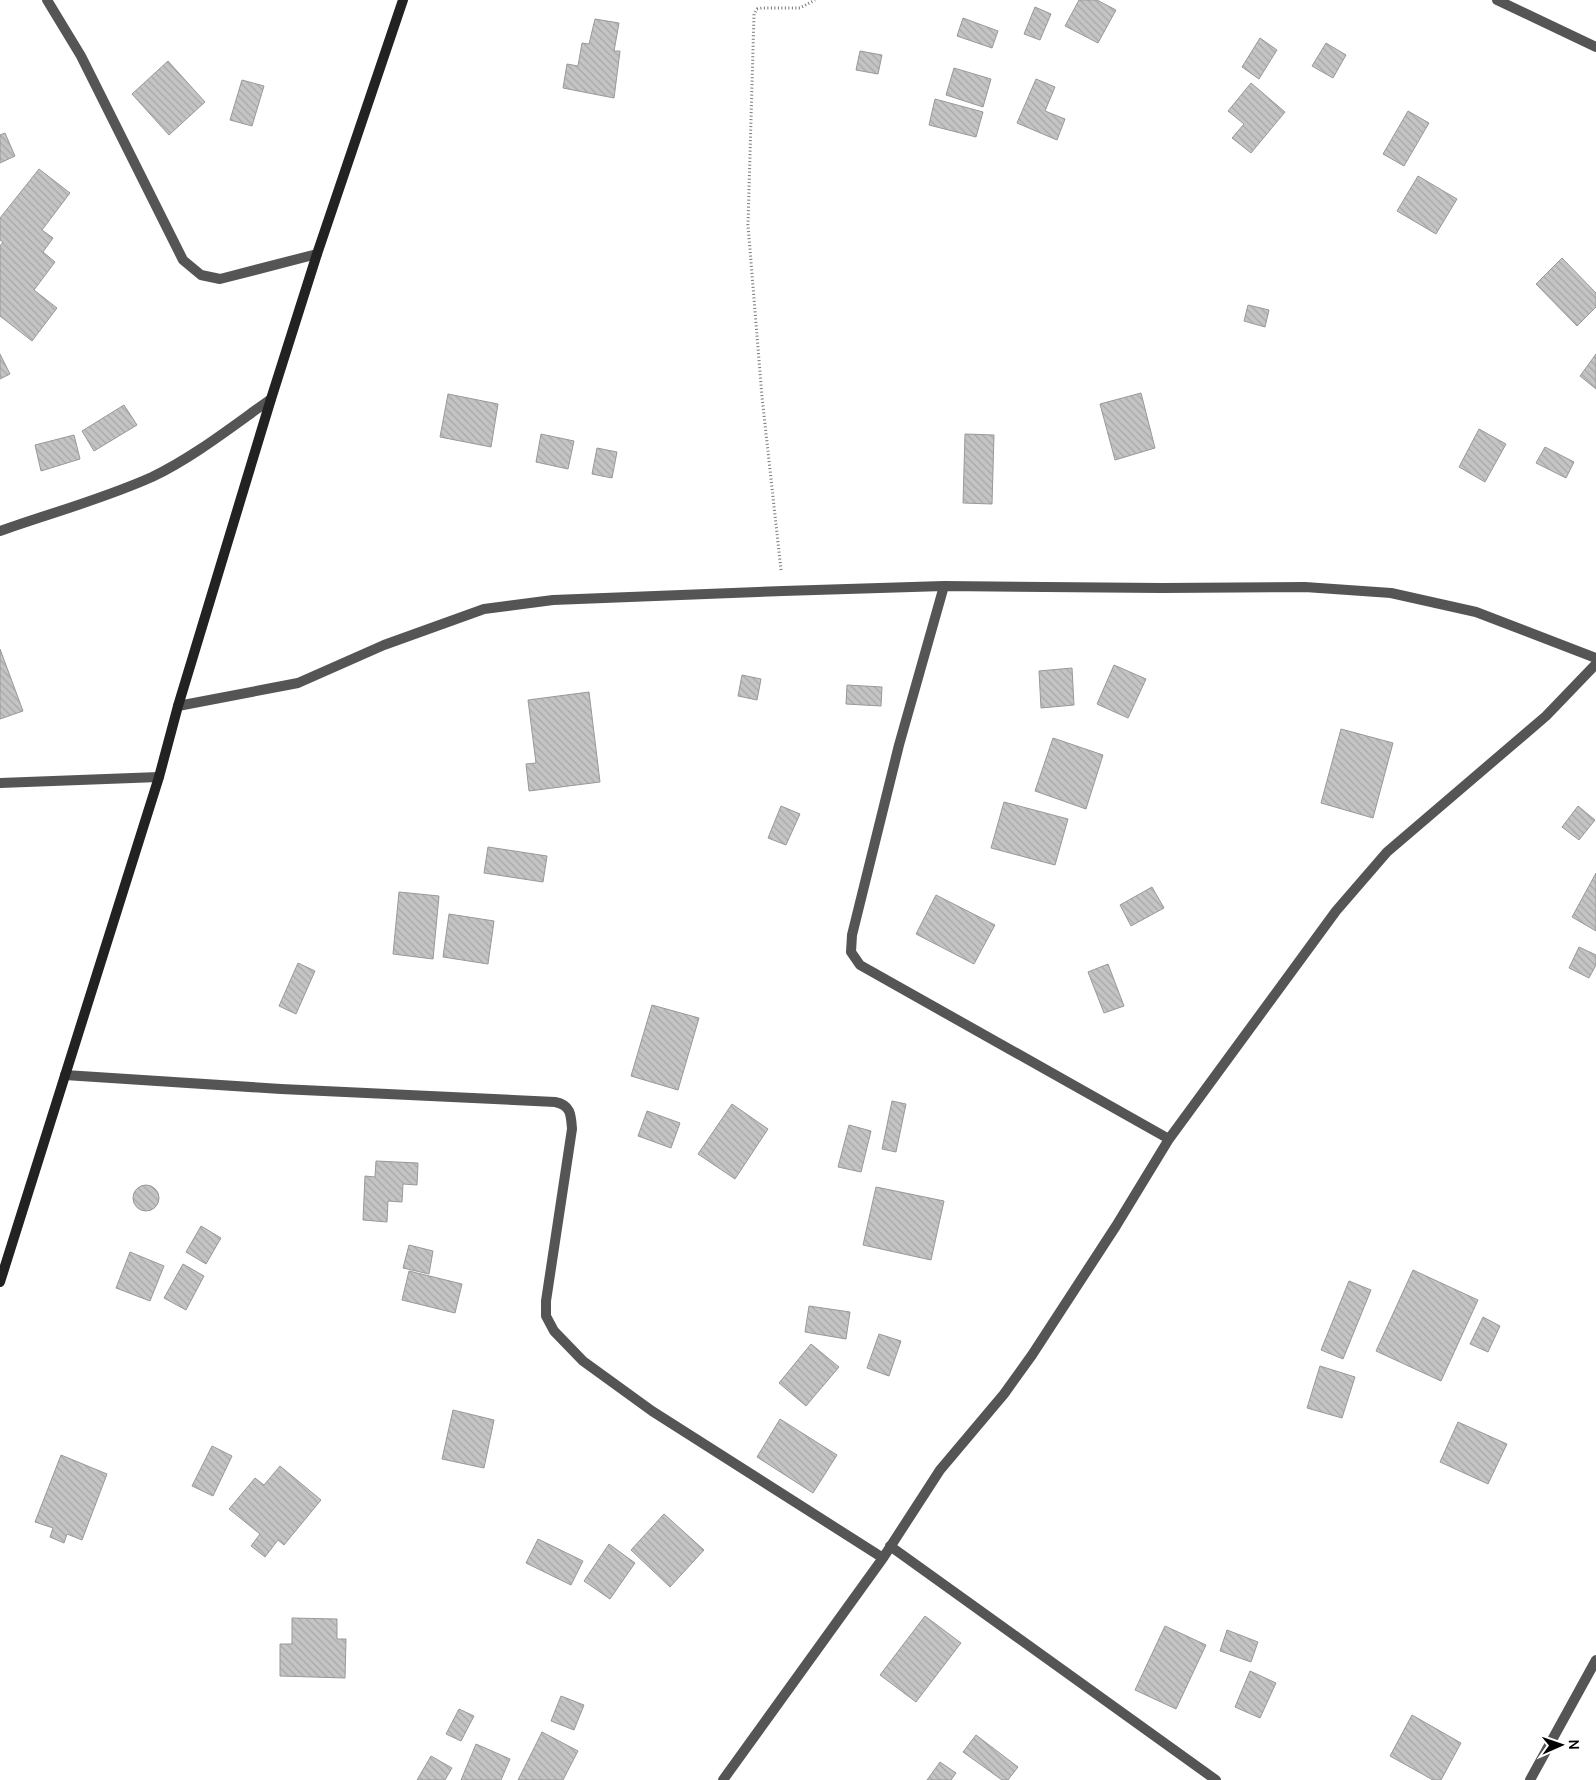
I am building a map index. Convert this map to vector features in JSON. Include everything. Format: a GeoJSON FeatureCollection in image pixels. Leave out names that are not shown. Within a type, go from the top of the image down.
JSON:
{"type":"FeatureCollection","features":[{"type":"Feature","properties":{"kind":"main road"},"geometry":{"type":"LineString","coordinates":[[0,1282],[159,777],[178,706],[271,399],[317,254],[403,0]]}},
{"type":"Feature","properties":{"kind":"street"},"geometry":{"type":"LineString","coordinates":[[47,0],[81,56],[183,260],[201,275],[220,279],[317,254]]}},
{"type":"Feature","properties":{"kind":"street"},"geometry":{"type":"LineString","coordinates":[[1497,0],[1596,47]]}},
{"type":"Feature","properties":{"kind":"street"},"geometry":{"type":"LineString","coordinates":[[0,531],[120,490],[154,476],[198,450],[271,399]]}},
{"type":"Feature","properties":{"kind":"street"},"geometry":{"type":"LineString","coordinates":[[944,586],[899,745],[852,935],[851,952],[860,965],[1169,1139]]}},
{"type":"Feature","properties":{"kind":"street"},"geometry":{"type":"LineString","coordinates":[[178,706],[298,683],[384,645],[484,610],[553,600],[783,591],[944,586],[1305,587],[1391,593],[1476,612],[1596,658]]}},
{"type":"Feature","properties":{"kind":"street"},"geometry":{"type":"LineString","coordinates":[[723,1780],[883,1558],[940,1470],[1004,1394],[1032,1356],[1116,1226],[1169,1139],[1336,911],[1387,852],[1546,716],[1596,664]]}},
{"type":"Feature","properties":{"kind":"street"},"geometry":{"type":"LineString","coordinates":[[0,784],[159,777]]}},
{"type":"Feature","properties":{"kind":"street"},"geometry":{"type":"LineString","coordinates":[[65,1076],[281,1089],[555,1102],[565,1105],[571,1112],[572,1129],[546,1301],[546,1316],[554,1331],[583,1362],[652,1410],[883,1558]]}},
{"type":"Feature","properties":{"kind":"street"},"geometry":{"type":"LineString","coordinates":[[890,1546],[1216,1780]]}},
{"type":"Feature","properties":{"kind":"street"},"geometry":{"type":"LineString","coordinates":[[1530,1780],[1596,1660]]}},
{"type":"Feature","properties":{"kind":"path"},"geometry":{"type":"LineString","coordinates":[[783,591],[761,378],[748,225],[754,14],[762,8],[800,8],[815,0]]}},
{"type":"Feature","properties":{"kind":"building"},"geometry":{"type":"Polygon","coordinates":[[[1079,0],[1097,0],[1116,10],[1098,43],[1065,26],[1079,0]]]}},
{"type":"Feature","properties":{"kind":"building"},"geometry":{"type":"Polygon","coordinates":[[[1035,7],[1051,14],[1040,40],[1024,34],[1035,7]]]}},
{"type":"Feature","properties":{"kind":"building"},"geometry":{"type":"Polygon","coordinates":[[[963,18],[998,31],[992,48],[957,36],[963,18]]]}},
{"type":"Feature","properties":{"kind":"building"},"geometry":{"type":"Polygon","coordinates":[[[595,19],[619,23],[614,51],[620,51],[614,98],[563,88],[567,64],[578,66],[582,43],[589,44],[595,19]]]}},
{"type":"Feature","properties":{"kind":"building"},"geometry":{"type":"Polygon","coordinates":[[[1260,38],[1277,50],[1259,79],[1242,67],[1260,38]]]}},
{"type":"Feature","properties":{"kind":"building"},"geometry":{"type":"Polygon","coordinates":[[[1326,43],[1346,55],[1333,78],[1312,66],[1326,43]]]}},
{"type":"Feature","properties":{"kind":"building"},"geometry":{"type":"Polygon","coordinates":[[[860,51],[882,55],[878,74],[856,70],[860,51]]]}},
{"type":"Feature","properties":{"kind":"building"},"geometry":{"type":"Polygon","coordinates":[[[168,61],[205,102],[169,135],[132,94],[168,61]]]}},
{"type":"Feature","properties":{"kind":"building"},"geometry":{"type":"Polygon","coordinates":[[[954,68],[991,79],[983,107],[946,95],[954,68]]]}},
{"type":"Feature","properties":{"kind":"building"},"geometry":{"type":"Polygon","coordinates":[[[1036,79],[1055,87],[1045,111],[1065,119],[1057,140],[1017,123],[1036,79]]]}},
{"type":"Feature","properties":{"kind":"building"},"geometry":{"type":"Polygon","coordinates":[[[242,80],[264,86],[252,126],[230,120],[242,80]]]}},
{"type":"Feature","properties":{"kind":"building"},"geometry":{"type":"Polygon","coordinates":[[[1251,83],[1285,112],[1251,153],[1232,138],[1244,124],[1228,111],[1251,83]]]}},
{"type":"Feature","properties":{"kind":"building"},"geometry":{"type":"Polygon","coordinates":[[[935,99],[983,112],[976,137],[929,125],[935,99]]]}},
{"type":"Feature","properties":{"kind":"building"},"geometry":{"type":"Polygon","coordinates":[[[1408,111],[1429,123],[1404,166],[1383,154],[1408,111]]]}},
{"type":"Feature","properties":{"kind":"building"},"geometry":{"type":"Polygon","coordinates":[[[5,133],[15,156],[0,163],[0,135],[5,133]]]}},
{"type":"Feature","properties":{"kind":"building"},"geometry":{"type":"Polygon","coordinates":[[[39,169],[70,193],[42,230],[53,238],[43,252],[55,262],[34,290],[57,308],[32,341],[0,316],[0,246],[3,242],[0,240],[0,218],[39,169]]]}},
{"type":"Feature","properties":{"kind":"building"},"geometry":{"type":"Polygon","coordinates":[[[1418,176],[1457,199],[1436,234],[1397,211],[1418,176]]]}},
{"type":"Feature","properties":{"kind":"building"},"geometry":{"type":"Polygon","coordinates":[[[1562,258],[1596,293],[1596,307],[1577,326],[1536,284],[1562,258]]]}},
{"type":"Feature","properties":{"kind":"building"},"geometry":{"type":"Polygon","coordinates":[[[1248,305],[1269,310],[1265,327],[1244,321],[1248,305]]]}},
{"type":"Feature","properties":{"kind":"building"},"geometry":{"type":"Polygon","coordinates":[[[0,354],[10,374],[0,379],[0,354]]]}},
{"type":"Feature","properties":{"kind":"building"},"geometry":{"type":"Polygon","coordinates":[[[1596,354],[1596,389],[1580,376],[1596,354]]]}},
{"type":"Feature","properties":{"kind":"building"},"geometry":{"type":"Polygon","coordinates":[[[1141,393],[1155,448],[1115,460],[1100,404],[1141,393]]]}},
{"type":"Feature","properties":{"kind":"building"},"geometry":{"type":"Polygon","coordinates":[[[448,394],[498,404],[491,447],[440,437],[448,394]]]}},
{"type":"Feature","properties":{"kind":"building"},"geometry":{"type":"Polygon","coordinates":[[[124,405],[137,425],[94,451],[82,431],[124,405]]]}},
{"type":"Feature","properties":{"kind":"building"},"geometry":{"type":"Polygon","coordinates":[[[1479,429],[1506,444],[1485,482],[1459,467],[1479,429]]]}},
{"type":"Feature","properties":{"kind":"building"},"geometry":{"type":"Polygon","coordinates":[[[541,434],[574,441],[568,469],[536,462],[541,434]]]}},
{"type":"Feature","properties":{"kind":"building"},"geometry":{"type":"Polygon","coordinates":[[[965,434],[994,435],[992,504],[963,503],[965,434]]]}},
{"type":"Feature","properties":{"kind":"building"},"geometry":{"type":"Polygon","coordinates":[[[74,435],[80,459],[41,471],[35,445],[74,435]]]}},
{"type":"Feature","properties":{"kind":"building"},"geometry":{"type":"Polygon","coordinates":[[[1545,447],[1574,462],[1566,478],[1536,463],[1545,447]]]}},
{"type":"Feature","properties":{"kind":"building"},"geometry":{"type":"Polygon","coordinates":[[[597,448],[617,452],[612,478],[592,474],[597,448]]]}},
{"type":"Feature","properties":{"kind":"building"},"geometry":{"type":"Polygon","coordinates":[[[0,649],[23,711],[0,719],[0,649]]]}},
{"type":"Feature","properties":{"kind":"building"},"geometry":{"type":"Polygon","coordinates":[[[1114,665],[1146,679],[1128,718],[1097,704],[1114,665]]]}},
{"type":"Feature","properties":{"kind":"building"},"geometry":{"type":"Polygon","coordinates":[[[1072,668],[1074,705],[1041,708],[1039,671],[1072,668]]]}},
{"type":"Feature","properties":{"kind":"building"},"geometry":{"type":"Polygon","coordinates":[[[742,675],[761,679],[757,700],[738,696],[742,675]]]}},
{"type":"Feature","properties":{"kind":"building"},"geometry":{"type":"Polygon","coordinates":[[[847,685],[882,687],[881,706],[846,704],[847,685]]]}},
{"type":"Feature","properties":{"kind":"building"},"geometry":{"type":"Polygon","coordinates":[[[589,692],[600,782],[529,791],[526,764],[536,763],[528,700],[589,692]]]}},
{"type":"Feature","properties":{"kind":"building"},"geometry":{"type":"Polygon","coordinates":[[[1341,729],[1393,743],[1373,818],[1321,803],[1341,729]]]}},
{"type":"Feature","properties":{"kind":"building"},"geometry":{"type":"Polygon","coordinates":[[[1053,738],[1103,755],[1086,809],[1035,791],[1053,738]]]}},
{"type":"Feature","properties":{"kind":"building"},"geometry":{"type":"Polygon","coordinates":[[[1004,802],[1068,819],[1055,865],[991,848],[1004,802]]]}},
{"type":"Feature","properties":{"kind":"building"},"geometry":{"type":"Polygon","coordinates":[[[781,806],[800,814],[786,845],[768,838],[781,806]]]}},
{"type":"Feature","properties":{"kind":"building"},"geometry":{"type":"Polygon","coordinates":[[[1578,806],[1595,820],[1579,840],[1562,827],[1578,806]]]}},
{"type":"Feature","properties":{"kind":"building"},"geometry":{"type":"Polygon","coordinates":[[[488,847],[547,856],[543,882],[484,873],[488,847]]]}},
{"type":"Feature","properties":{"kind":"building"},"geometry":{"type":"Polygon","coordinates":[[[1596,873],[1596,931],[1572,917],[1596,873]]]}},
{"type":"Feature","properties":{"kind":"building"},"geometry":{"type":"Polygon","coordinates":[[[1152,887],[1164,908],[1131,926],[1120,905],[1152,887]]]}},
{"type":"Feature","properties":{"kind":"building"},"geometry":{"type":"Polygon","coordinates":[[[399,892],[439,896],[433,959],[393,954],[399,892]]]}},
{"type":"Feature","properties":{"kind":"building"},"geometry":{"type":"Polygon","coordinates":[[[936,895],[995,925],[974,964],[916,934],[936,895]]]}},
{"type":"Feature","properties":{"kind":"building"},"geometry":{"type":"Polygon","coordinates":[[[449,914],[494,921],[488,964],[443,957],[449,914]]]}},
{"type":"Feature","properties":{"kind":"building"},"geometry":{"type":"Polygon","coordinates":[[[1579,947],[1596,955],[1596,965],[1589,978],[1569,968],[1579,947]]]}},
{"type":"Feature","properties":{"kind":"building"},"geometry":{"type":"Polygon","coordinates":[[[298,963],[315,971],[296,1014],[279,1006],[298,963]]]}},
{"type":"Feature","properties":{"kind":"building"},"geometry":{"type":"Polygon","coordinates":[[[1108,964],[1124,1006],[1104,1013],[1088,972],[1108,964]]]}},
{"type":"Feature","properties":{"kind":"building"},"geometry":{"type":"Polygon","coordinates":[[[652,1005],[699,1018],[678,1090],[631,1076],[652,1005]]]}},
{"type":"Feature","properties":{"kind":"building"},"geometry":{"type":"Polygon","coordinates":[[[892,1101],[906,1104],[896,1152],[882,1149],[892,1101]]]}},
{"type":"Feature","properties":{"kind":"building"},"geometry":{"type":"Polygon","coordinates":[[[732,1104],[768,1129],[735,1179],[698,1154],[732,1104]]]}},
{"type":"Feature","properties":{"kind":"building"},"geometry":{"type":"Polygon","coordinates":[[[647,1111],[680,1123],[671,1148],[638,1136],[647,1111]]]}},
{"type":"Feature","properties":{"kind":"building"},"geometry":{"type":"Polygon","coordinates":[[[849,1125],[871,1131],[861,1172],[838,1167],[849,1125]]]}},
{"type":"Feature","properties":{"kind":"building"},"geometry":{"type":"Polygon","coordinates":[[[376,1161],[418,1163],[417,1185],[403,1184],[402,1202],[388,1201],[387,1222],[363,1220],[365,1176],[375,1177],[376,1161]]]}},
{"type":"Feature","properties":{"kind":"building"},"geometry":{"type":"Polygon","coordinates":[[[146,1185],[155,1189],[159,1198],[155,1207],[146,1211],[137,1207],[133,1198],[137,1189],[146,1185]]]}},
{"type":"Feature","properties":{"kind":"building"},"geometry":{"type":"Polygon","coordinates":[[[876,1187],[944,1201],[931,1260],[863,1245],[876,1187]]]}},
{"type":"Feature","properties":{"kind":"building"},"geometry":{"type":"Polygon","coordinates":[[[201,1226],[221,1238],[206,1264],[186,1252],[201,1226]]]}},
{"type":"Feature","properties":{"kind":"building"},"geometry":{"type":"Polygon","coordinates":[[[409,1245],[433,1251],[429,1274],[403,1268],[409,1245]]]}},
{"type":"Feature","properties":{"kind":"building"},"geometry":{"type":"Polygon","coordinates":[[[130,1252],[164,1266],[150,1301],[116,1288],[130,1252]]]}},
{"type":"Feature","properties":{"kind":"building"},"geometry":{"type":"Polygon","coordinates":[[[183,1264],[204,1276],[186,1310],[164,1298],[183,1264]]]}},
{"type":"Feature","properties":{"kind":"building"},"geometry":{"type":"Polygon","coordinates":[[[1413,1270],[1478,1300],[1441,1381],[1376,1351],[1413,1270]]]}},
{"type":"Feature","properties":{"kind":"building"},"geometry":{"type":"Polygon","coordinates":[[[409,1271],[462,1284],[455,1313],[402,1300],[409,1271]]]}},
{"type":"Feature","properties":{"kind":"building"},"geometry":{"type":"Polygon","coordinates":[[[1349,1281],[1371,1290],[1343,1359],[1321,1350],[1349,1281]]]}},
{"type":"Feature","properties":{"kind":"building"},"geometry":{"type":"Polygon","coordinates":[[[809,1306],[850,1312],[846,1339],[805,1332],[809,1306]]]}},
{"type":"Feature","properties":{"kind":"building"},"geometry":{"type":"Polygon","coordinates":[[[1483,1317],[1500,1326],[1488,1352],[1470,1344],[1483,1317]]]}},
{"type":"Feature","properties":{"kind":"building"},"geometry":{"type":"Polygon","coordinates":[[[879,1334],[901,1341],[889,1376],[867,1368],[879,1334]]]}},
{"type":"Feature","properties":{"kind":"building"},"geometry":{"type":"Polygon","coordinates":[[[811,1344],[839,1367],[806,1406],[779,1383],[811,1344]]]}},
{"type":"Feature","properties":{"kind":"building"},"geometry":{"type":"Polygon","coordinates":[[[1320,1366],[1355,1377],[1342,1418],[1307,1408],[1320,1366]]]}},
{"type":"Feature","properties":{"kind":"building"},"geometry":{"type":"Polygon","coordinates":[[[453,1410],[494,1420],[484,1468],[442,1459],[453,1410]]]}},
{"type":"Feature","properties":{"kind":"building"},"geometry":{"type":"Polygon","coordinates":[[[780,1419],[837,1455],[813,1493],[757,1457],[780,1419]]]}},
{"type":"Feature","properties":{"kind":"building"},"geometry":{"type":"Polygon","coordinates":[[[1458,1422],[1507,1444],[1488,1484],[1440,1462],[1458,1422]]]}},
{"type":"Feature","properties":{"kind":"building"},"geometry":{"type":"Polygon","coordinates":[[[212,1446],[232,1456],[213,1496],[192,1486],[212,1446]]]}},
{"type":"Feature","properties":{"kind":"building"},"geometry":{"type":"Polygon","coordinates":[[[61,1455],[107,1474],[82,1540],[67,1534],[64,1543],[50,1537],[53,1528],[35,1522],[61,1455]]]}},
{"type":"Feature","properties":{"kind":"building"},"geometry":{"type":"Polygon","coordinates":[[[280,1466],[321,1500],[284,1545],[278,1540],[265,1557],[251,1546],[260,1534],[229,1509],[255,1478],[264,1485],[280,1466]]]}},
{"type":"Feature","properties":{"kind":"building"},"geometry":{"type":"Polygon","coordinates":[[[664,1514],[704,1550],[670,1587],[631,1550],[664,1514]]]}},
{"type":"Feature","properties":{"kind":"building"},"geometry":{"type":"Polygon","coordinates":[[[538,1539],[583,1561],[571,1585],[526,1563],[538,1539]]]}},
{"type":"Feature","properties":{"kind":"building"},"geometry":{"type":"Polygon","coordinates":[[[609,1544],[635,1563],[610,1599],[584,1581],[609,1544]]]}},
{"type":"Feature","properties":{"kind":"building"},"geometry":{"type":"Polygon","coordinates":[[[925,1616],[961,1643],[916,1702],[880,1675],[925,1616]]]}},
{"type":"Feature","properties":{"kind":"building"},"geometry":{"type":"Polygon","coordinates":[[[292,1618],[337,1619],[337,1639],[346,1639],[345,1678],[280,1676],[280,1644],[292,1644],[292,1618]]]}},
{"type":"Feature","properties":{"kind":"building"},"geometry":{"type":"Polygon","coordinates":[[[1165,1626],[1206,1645],[1176,1709],[1135,1690],[1165,1626]]]}},
{"type":"Feature","properties":{"kind":"building"},"geometry":{"type":"Polygon","coordinates":[[[1227,1630],[1258,1642],[1251,1662],[1220,1651],[1227,1630]]]}},
{"type":"Feature","properties":{"kind":"building"},"geometry":{"type":"Polygon","coordinates":[[[1250,1671],[1276,1683],[1260,1718],[1235,1707],[1250,1671]]]}},
{"type":"Feature","properties":{"kind":"building"},"geometry":{"type":"Polygon","coordinates":[[[561,1696],[584,1705],[574,1730],[551,1721],[561,1696]]]}},
{"type":"Feature","properties":{"kind":"building"},"geometry":{"type":"Polygon","coordinates":[[[459,1709],[474,1716],[461,1741],[446,1734],[459,1709]]]}},
{"type":"Feature","properties":{"kind":"building"},"geometry":{"type":"Polygon","coordinates":[[[1412,1715],[1461,1743],[1441,1780],[1433,1780],[1390,1756],[1412,1715]]]}},
{"type":"Feature","properties":{"kind":"building"},"geometry":{"type":"Polygon","coordinates":[[[542,1732],[578,1751],[563,1780],[518,1780],[542,1732]]]}},
{"type":"Feature","properties":{"kind":"building"},"geometry":{"type":"Polygon","coordinates":[[[976,1735],[1018,1767],[1008,1780],[1002,1780],[963,1752],[976,1735]]]}},
{"type":"Feature","properties":{"kind":"building"},"geometry":{"type":"Polygon","coordinates":[[[476,1744],[510,1759],[501,1780],[461,1780],[476,1744]]]}},
{"type":"Feature","properties":{"kind":"building"},"geometry":{"type":"Polygon","coordinates":[[[431,1756],[452,1768],[445,1780],[417,1780],[431,1756]]]}},
{"type":"Feature","properties":{"kind":"building"},"geometry":{"type":"Polygon","coordinates":[[[940,1762],[956,1773],[951,1780],[927,1780],[940,1762]]]}}]}
